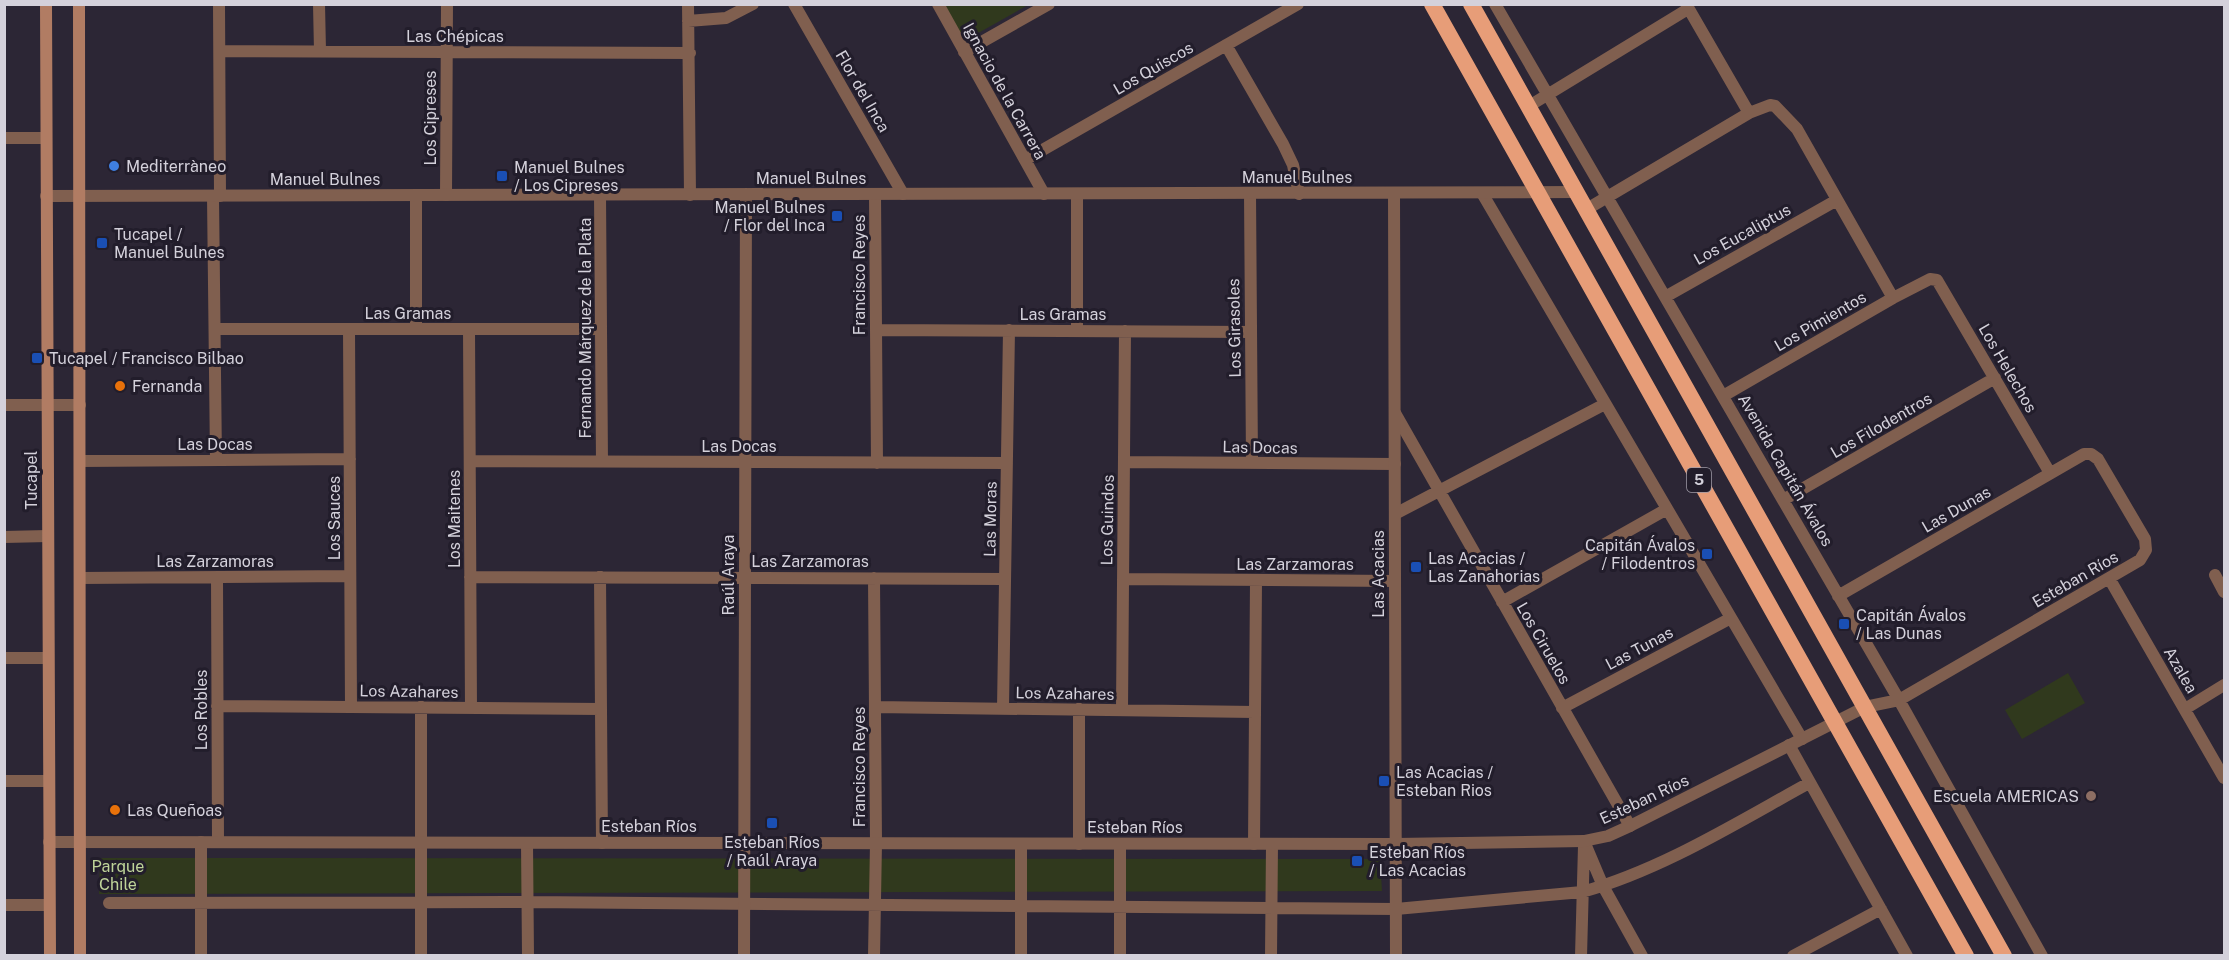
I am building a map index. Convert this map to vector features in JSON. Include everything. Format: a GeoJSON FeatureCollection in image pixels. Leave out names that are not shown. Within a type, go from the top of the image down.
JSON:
{"type":"FeatureCollection","features":[{"type":"Feature","properties":{"kind":"highway","name":"5"},"geometry":{"type":"LineString","coordinates":[[1432,4],[1966,956]]}},
{"type":"Feature","properties":{"kind":"highway","name":"5"},"geometry":{"type":"LineString","coordinates":[[1471,4],[2004,956]]}},
{"type":"Feature","properties":{"kind":"main road","name":"Tucapel"},"geometry":{"type":"LineString","coordinates":[[46,4],[50,956]]}},
{"type":"Feature","properties":{"kind":"main road"},"geometry":{"type":"LineString","coordinates":[[79,4],[80,956]]}},
{"type":"Feature","properties":{"kind":"street"},"geometry":{"type":"LineString","coordinates":[[216,460],[215,329],[219,4]]}},
{"type":"Feature","properties":{"kind":"street"},"geometry":{"type":"LineString","coordinates":[[319,4],[320,51]]}},
{"type":"Feature","properties":{"kind":"street","name":"Los Cipreses"},"geometry":{"type":"LineString","coordinates":[[446,195],[447,4]]}},
{"type":"Feature","properties":{"kind":"street"},"geometry":{"type":"LineString","coordinates":[[688,4],[690,195]]}},
{"type":"Feature","properties":{"kind":"street"},"geometry":{"type":"LineString","coordinates":[[688,21],[726,18],[753,4]]}},
{"type":"Feature","properties":{"kind":"street","name":"Flor del Inca"},"geometry":{"type":"LineString","coordinates":[[794,4],[903,194]]}},
{"type":"Feature","properties":{"kind":"street","name":"Ignacio de la Carrera"},"geometry":{"type":"LineString","coordinates":[[938,4],[1044,194]]}},
{"type":"Feature","properties":{"kind":"street"},"geometry":{"type":"LineString","coordinates":[[964,52],[1049,4]]}},
{"type":"Feature","properties":{"kind":"street","name":"Los Quiscos"},"geometry":{"type":"LineString","coordinates":[[1026,160],[1298,4]]}},
{"type":"Feature","properties":{"kind":"street","name":"Avenida Capitán Ávalos"},"geometry":{"type":"LineString","coordinates":[[1495,4],[1899,700],[2042,956]]}},
{"type":"Feature","properties":{"kind":"street"},"geometry":{"type":"LineString","coordinates":[[1529,106],[1687,7],[1749,113]]}},
{"type":"Feature","properties":{"kind":"street"},"geometry":{"type":"LineString","coordinates":[[1226,45],[1286,149],[1293,165],[1299,194]]}},
{"type":"Feature","properties":{"kind":"street","name":"Las Chépicas"},"geometry":{"type":"LineString","coordinates":[[219,51],[690,53]]}},
{"type":"Feature","properties":{"kind":"street"},"geometry":{"type":"LineString","coordinates":[[1587,209],[1749,113],[1770,105],[1780,109],[1797,129],[1893,298]]}},
{"type":"Feature","properties":{"kind":"street"},"geometry":{"type":"LineString","coordinates":[[4,138],[46,138]]}},
{"type":"Feature","properties":{"kind":"street","name":"Manuel Bulnes"},"geometry":{"type":"LineString","coordinates":[[46,196],[1577,192]]}},
{"type":"Feature","properties":{"kind":"street","name":"Los Girasoles"},"geometry":{"type":"LineString","coordinates":[[1250,193],[1252,463]]}},
{"type":"Feature","properties":{"kind":"street","name":"Las Acacias"},"geometry":{"type":"LineString","coordinates":[[1394,193],[1396,956]]}},
{"type":"Feature","properties":{"kind":"street"},"geometry":{"type":"LineString","coordinates":[[1482,193],[1802,739]]}},
{"type":"Feature","properties":{"kind":"street","name":"Raúl Araya"},"geometry":{"type":"LineString","coordinates":[[744,956],[746,194]]}},
{"type":"Feature","properties":{"kind":"street","name":"Francisco Reyes"},"geometry":{"type":"LineString","coordinates":[[875,194],[877,463]]}},
{"type":"Feature","properties":{"kind":"street"},"geometry":{"type":"LineString","coordinates":[[1077,194],[1077,331]]}},
{"type":"Feature","properties":{"kind":"street"},"geometry":{"type":"LineString","coordinates":[[416,195],[416,329]]}},
{"type":"Feature","properties":{"kind":"street","name":"Fernando Márquez de la Plata"},"geometry":{"type":"LineString","coordinates":[[600,195],[602,462]]}},
{"type":"Feature","properties":{"kind":"street","name":"Los Eucaliptus"},"geometry":{"type":"LineString","coordinates":[[1665,297],[1837,200]]}},
{"type":"Feature","properties":{"kind":"street","name":"Los Pimientos"},"geometry":{"type":"LineString","coordinates":[[1723,396],[1893,298],[1930,279],[1937,280]]}},
{"type":"Feature","properties":{"kind":"street","name":"Los Helechos"},"geometry":{"type":"LineString","coordinates":[[1937,280],[2050,473]]}},
{"type":"Feature","properties":{"kind":"street","name":"Las Gramas"},"geometry":{"type":"LineString","coordinates":[[215,329],[601,329]]}},
{"type":"Feature","properties":{"kind":"street","name":"Los Sauces"},"geometry":{"type":"LineString","coordinates":[[348,329],[351,707]]}},
{"type":"Feature","properties":{"kind":"street","name":"Los Maitenes"},"geometry":{"type":"LineString","coordinates":[[469,329],[471,708]]}},
{"type":"Feature","properties":{"kind":"street","name":"Las Gramas"},"geometry":{"type":"LineString","coordinates":[[876,330],[1251,332]]}},
{"type":"Feature","properties":{"kind":"street","name":"Las Moras"},"geometry":{"type":"LineString","coordinates":[[1004,708],[1009,330]]}},
{"type":"Feature","properties":{"kind":"street","name":"Los Guindos"},"geometry":{"type":"LineString","coordinates":[[1122,710],[1125,331]]}},
{"type":"Feature","properties":{"kind":"street","name":"Los Filodentros"},"geometry":{"type":"LineString","coordinates":[[1783,500],[1995,378]]}},
{"type":"Feature","properties":{"kind":"street"},"geometry":{"type":"LineString","coordinates":[[1395,514],[1605,404]]}},
{"type":"Feature","properties":{"kind":"street"},"geometry":{"type":"LineString","coordinates":[[4,405],[80,405]]}},
{"type":"Feature","properties":{"kind":"street","name":"Los Ciruelos"},"geometry":{"type":"LineString","coordinates":[[1395,413],[1630,826]]}},
{"type":"Feature","properties":{"kind":"street","name":"Las Dunas"},"geometry":{"type":"LineString","coordinates":[[1838,596],[2084,454],[2091,454],[2098,459],[2145,539],[2146,550]]}},
{"type":"Feature","properties":{"kind":"street","name":"Las Docas"},"geometry":{"type":"LineString","coordinates":[[80,461],[350,459]]}},
{"type":"Feature","properties":{"kind":"street","name":"Las Docas"},"geometry":{"type":"LineString","coordinates":[[470,461],[1007,463]]}},
{"type":"Feature","properties":{"kind":"street","name":"Las Docas"},"geometry":{"type":"LineString","coordinates":[[1124,462],[1395,464]]}},
{"type":"Feature","properties":{"kind":"street"},"geometry":{"type":"LineString","coordinates":[[1502,602],[1667,509]]}},
{"type":"Feature","properties":{"kind":"street"},"geometry":{"type":"LineString","coordinates":[[4,537],[48,537]]}},
{"type":"Feature","properties":{"kind":"street","name":"Esteban Ríos"},"geometry":{"type":"LineString","coordinates":[[49,842],[1396,844],[1584,841],[1608,836],[1630,826],[1865,707],[1899,700],[2140,560],[2146,550]]}},
{"type":"Feature","properties":{"kind":"street"},"geometry":{"type":"LineString","coordinates":[[2215,575],[2224,592]]}},
{"type":"Feature","properties":{"kind":"street","name":"Las Zarzamoras"},"geometry":{"type":"LineString","coordinates":[[80,578],[350,576]]}},
{"type":"Feature","properties":{"kind":"street","name":"Los Robles"},"geometry":{"type":"LineString","coordinates":[[217,577],[218,842]]}},
{"type":"Feature","properties":{"kind":"street","name":"Las Zarzamoras"},"geometry":{"type":"LineString","coordinates":[[471,577],[1005,579]]}},
{"type":"Feature","properties":{"kind":"street"},"geometry":{"type":"LineString","coordinates":[[600,577],[602,843]]}},
{"type":"Feature","properties":{"kind":"street","name":"Francisco Reyes"},"geometry":{"type":"LineString","coordinates":[[873,956],[876,843],[874,578]]}},
{"type":"Feature","properties":{"kind":"street","name":"Azalea"},"geometry":{"type":"LineString","coordinates":[[2109,578],[2224,778]]}},
{"type":"Feature","properties":{"kind":"street","name":"Las Zarzamoras"},"geometry":{"type":"LineString","coordinates":[[1123,579],[1395,581]]}},
{"type":"Feature","properties":{"kind":"street"},"geometry":{"type":"LineString","coordinates":[[1254,844],[1256,581]]}},
{"type":"Feature","properties":{"kind":"street","name":"Las Tunas"},"geometry":{"type":"LineString","coordinates":[[1562,708],[1731,618]]}},
{"type":"Feature","properties":{"kind":"street"},"geometry":{"type":"LineString","coordinates":[[4,658],[48,658]]}},
{"type":"Feature","properties":{"kind":"street"},"geometry":{"type":"LineString","coordinates":[[2185,710],[2224,685]]}},
{"type":"Feature","properties":{"kind":"street","name":"Los Azahares"},"geometry":{"type":"LineString","coordinates":[[217,706],[601,709]]}},
{"type":"Feature","properties":{"kind":"street"},"geometry":{"type":"LineString","coordinates":[[421,707],[421,956]]}},
{"type":"Feature","properties":{"kind":"street","name":"Los Azahares"},"geometry":{"type":"LineString","coordinates":[[875,707],[1255,712]]}},
{"type":"Feature","properties":{"kind":"street"},"geometry":{"type":"LineString","coordinates":[[1079,709],[1079,844]]}},
{"type":"Feature","properties":{"kind":"street"},"geometry":{"type":"LineString","coordinates":[[1789,746],[1907,956]]}},
{"type":"Feature","properties":{"kind":"street"},"geometry":{"type":"LineString","coordinates":[[4,781],[49,781]]}},
{"type":"Feature","properties":{"kind":"street"},"geometry":{"type":"LineString","coordinates":[[109,903],[744,903],[1396,909],[1582,892],[1603,886],[1647,869],[1809,783]]}},
{"type":"Feature","properties":{"kind":"street"},"geometry":{"type":"LineString","coordinates":[[1584,841],[1603,886],[1642,956]]}},
{"type":"Feature","properties":{"kind":"street"},"geometry":{"type":"LineString","coordinates":[[1581,956],[1584,841]]}},
{"type":"Feature","properties":{"kind":"street"},"geometry":{"type":"LineString","coordinates":[[201,842],[201,956]]}},
{"type":"Feature","properties":{"kind":"street"},"geometry":{"type":"LineString","coordinates":[[527,843],[528,956]]}},
{"type":"Feature","properties":{"kind":"street"},"geometry":{"type":"LineString","coordinates":[[1021,844],[1021,956]]}},
{"type":"Feature","properties":{"kind":"street"},"geometry":{"type":"LineString","coordinates":[[1120,844],[1120,956]]}},
{"type":"Feature","properties":{"kind":"street"},"geometry":{"type":"LineString","coordinates":[[1271,956],[1272,844]]}},
{"type":"Feature","properties":{"kind":"street"},"geometry":{"type":"LineString","coordinates":[[4,905],[50,905]]}},
{"type":"Feature","properties":{"kind":"street"},"geometry":{"type":"LineString","coordinates":[[1792,956],[1881,909]]}},
{"type":"Feature","properties":{"kind":"green space"},"geometry":{"type":"Polygon","coordinates":[[[943,5],[1028,5],[964,41],[943,5]]]}},
{"type":"Feature","properties":{"kind":"green space"},"geometry":{"type":"Polygon","coordinates":[[[2068,673],[2085,703],[2022,739],[2005,710],[2068,673]]]}},
{"type":"Feature","properties":{"kind":"green space","name":"Parque Chile"},"geometry":{"type":"Polygon","coordinates":[[[100,858],[1380,859],[1382,891],[99,894],[100,858]]]}},
{"type":"Feature","properties":{"kind":"place","name":"Mediterràneo"},"geometry":{"type":"Point","coordinates":[114,166]}},
{"type":"Feature","properties":{"kind":"place","name":"Manuel Bulnes / Los Cipreses"},"geometry":{"type":"Point","coordinates":[502,176]}},
{"type":"Feature","properties":{"kind":"place","name":"Manuel Bulnes / Flor del Inca"},"geometry":{"type":"Point","coordinates":[837,216]}},
{"type":"Feature","properties":{"kind":"place","name":"Tucapel / Manuel Bulnes"},"geometry":{"type":"Point","coordinates":[102,243]}},
{"type":"Feature","properties":{"kind":"place","name":"Tucapel / Francisco Bilbao"},"geometry":{"type":"Point","coordinates":[37,358]}},
{"type":"Feature","properties":{"kind":"place","name":"Fernanda"},"geometry":{"type":"Point","coordinates":[120,386]}},
{"type":"Feature","properties":{"kind":"place","name":"Capitán Ávalos / Filodentros"},"geometry":{"type":"Point","coordinates":[1707,554]}},
{"type":"Feature","properties":{"kind":"place","name":"Las Acacias / Las Zanahorias"},"geometry":{"type":"Point","coordinates":[1416,567]}},
{"type":"Feature","properties":{"kind":"place","name":"Capitán Ávalos / Las Dunas"},"geometry":{"type":"Point","coordinates":[1844,624]}},
{"type":"Feature","properties":{"kind":"place","name":"Las Acacias / Esteban Rios"},"geometry":{"type":"Point","coordinates":[1384,781]}},
{"type":"Feature","properties":{"kind":"place","name":"Escuela AMERICAS"},"geometry":{"type":"Point","coordinates":[2091,796]}},
{"type":"Feature","properties":{"kind":"place","name":"Las Queñoas"},"geometry":{"type":"Point","coordinates":[115,810]}},
{"type":"Feature","properties":{"kind":"place","name":"Esteban Ríos / Raúl Araya"},"geometry":{"type":"Point","coordinates":[772,823]}},
{"type":"Feature","properties":{"kind":"place","name":"Esteban Ríos / Las Acacias"},"geometry":{"type":"Point","coordinates":[1357,861]}}]}
